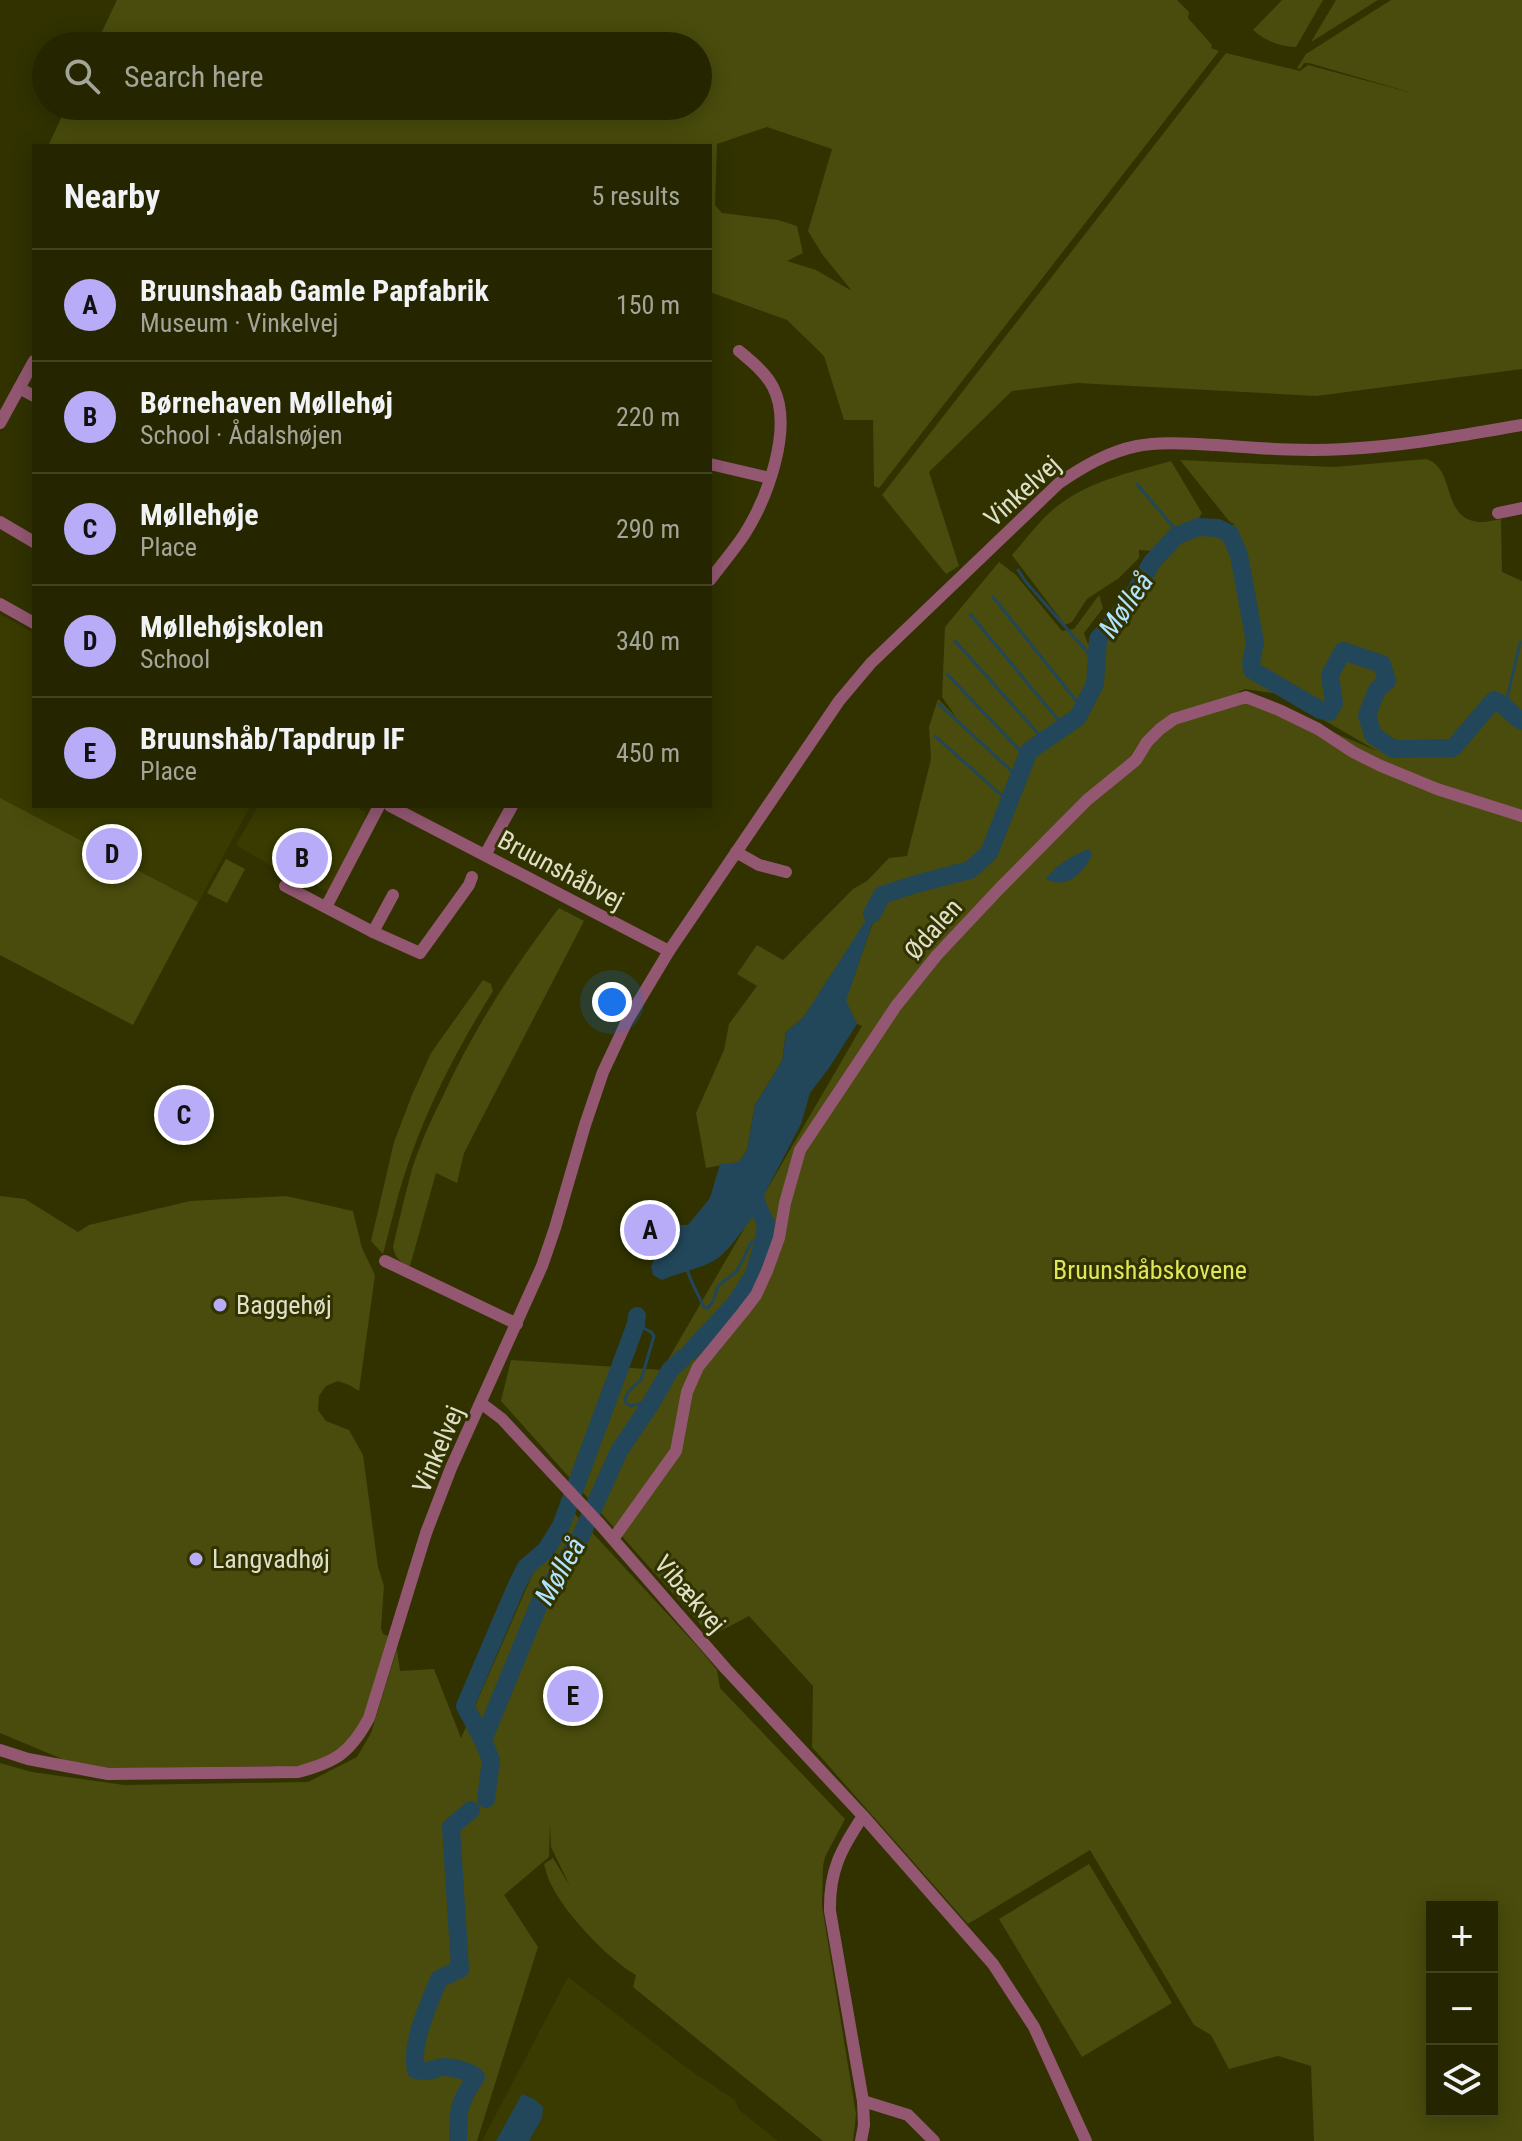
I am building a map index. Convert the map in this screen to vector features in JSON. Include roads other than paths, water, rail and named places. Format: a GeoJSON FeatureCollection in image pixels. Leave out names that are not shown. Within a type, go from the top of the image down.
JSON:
{"type":"FeatureCollection","features":[{"type":"Feature","properties":{"kind":"street"},"geometry":{"type":"LineString","coordinates":[[712,577],[744,534],[761,503],[781,437],[780,406],[774,388],[764,372],[739,351]]}},
{"type":"Feature","properties":{"kind":"street"},"geometry":{"type":"LineString","coordinates":[[0,423],[32,365]]}},
{"type":"Feature","properties":{"kind":"street"},"geometry":{"type":"LineString","coordinates":[[19,388],[32,395]]}},
{"type":"Feature","properties":{"kind":"street","name":"Vinkelvej"},"geometry":{"type":"LineString","coordinates":[[0,1750],[28,1759],[108,1774],[298,1772],[324,1765],[341,1755],[359,1738],[369,1718],[426,1533],[451,1468],[542,1266],[603,1072],[627,1021],[669,951],[839,701],[871,663],[1059,483],[1086,465],[1137,446],[1171,442],[1298,450],[1344,449],[1410,444],[1522,425]]}},
{"type":"Feature","properties":{"kind":"street"},"geometry":{"type":"LineString","coordinates":[[712,464],[770,478]]}},
{"type":"Feature","properties":{"kind":"street"},"geometry":{"type":"LineString","coordinates":[[1498,513],[1522,508]]}},
{"type":"Feature","properties":{"kind":"street"},"geometry":{"type":"LineString","coordinates":[[0,522],[32,541]]}},
{"type":"Feature","properties":{"kind":"street"},"geometry":{"type":"LineString","coordinates":[[0,604],[32,622]]}},
{"type":"Feature","properties":{"kind":"street","name":"Ødalen"},"geometry":{"type":"LineString","coordinates":[[613,1539],[676,1451],[687,1392],[698,1367],[756,1295],[779,1238],[800,1150],[896,1006],[937,955],[999,889],[1087,800],[1136,760],[1160,729],[1174,719],[1246,697],[1318,729],[1381,766],[1437,789],[1522,816]]}},
{"type":"Feature","properties":{"kind":"street"},"geometry":{"type":"LineString","coordinates":[[326,907],[378,808]]}},
{"type":"Feature","properties":{"kind":"street","name":"Bruunshåbvej"},"geometry":{"type":"LineString","coordinates":[[394,808],[669,951]]}},
{"type":"Feature","properties":{"kind":"street"},"geometry":{"type":"LineString","coordinates":[[485,855],[511,808]]}},
{"type":"Feature","properties":{"kind":"street"},"geometry":{"type":"LineString","coordinates":[[736,852],[759,865],[786,872]]}},
{"type":"Feature","properties":{"kind":"street"},"geometry":{"type":"LineString","coordinates":[[285,886],[420,953],[472,877]]}},
{"type":"Feature","properties":{"kind":"street"},"geometry":{"type":"LineString","coordinates":[[373,932],[393,895]]}},
{"type":"Feature","properties":{"kind":"street"},"geometry":{"type":"LineString","coordinates":[[385,1261],[517,1324]]}},
{"type":"Feature","properties":{"kind":"street","name":"Vibækvej"},"geometry":{"type":"LineString","coordinates":[[481,1403],[502,1419],[567,1488],[993,1964],[1034,2027],[1086,2141]]}},
{"type":"Feature","properties":{"kind":"street"},"geometry":{"type":"LineString","coordinates":[[861,2141],[863,2101],[829,1893],[838,1856],[863,1816]]}},
{"type":"Feature","properties":{"kind":"street"},"geometry":{"type":"LineString","coordinates":[[863,2101],[908,2115],[934,2141]]}},
{"type":"Feature","properties":{"kind":"water"},"geometry":{"type":"Polygon","coordinates":[[[1088,849],[1092,855],[1079,874],[1060,883],[1046,879],[1060,865],[1088,849]]]}},
{"type":"Feature","properties":{"kind":"water"},"geometry":{"type":"Polygon","coordinates":[[[882,895],[846,1001],[857,1024],[810,1093],[801,1124],[764,1195],[767,1206],[754,1216],[729,1248],[715,1260],[662,1280],[653,1275],[651,1266],[663,1243],[680,1225],[688,1225],[710,1198],[720,1164],[739,1162],[747,1150],[755,1105],[782,1061],[786,1032],[803,1018],[882,895]]]}},
{"type":"Feature","properties":{"kind":"water"},"geometry":{"type":"Polygon","coordinates":[[[522,2094],[543,2107],[542,2118],[529,2141],[496,2141],[522,2094]]]}},
{"type":"Feature","properties":{"kind":"waterway"},"geometry":{"type":"LineString","coordinates":[[1137,484],[1179,534]]}},
{"type":"Feature","properties":{"kind":"waterway","name":"Mølleå"},"geometry":{"type":"LineString","coordinates":[[872,914],[882,895],[970,870],[989,853],[1029,751],[1078,717],[1095,684],[1098,639],[1127,606],[1152,562],[1176,536],[1198,527],[1218,528],[1230,534],[1239,555],[1255,642],[1252,670],[1320,710],[1329,712],[1334,703],[1330,675],[1343,651],[1382,664],[1387,681],[1377,690],[1367,715],[1373,735],[1393,749],[1453,748],[1494,700],[1522,721]]}},
{"type":"Feature","properties":{"kind":"waterway"},"geometry":{"type":"LineString","coordinates":[[1018,570],[1096,662]]}},
{"type":"Feature","properties":{"kind":"waterway"},"geometry":{"type":"LineString","coordinates":[[993,597],[1082,708]]}},
{"type":"Feature","properties":{"kind":"waterway"},"geometry":{"type":"LineString","coordinates":[[970,614],[1064,727]]}},
{"type":"Feature","properties":{"kind":"waterway"},"geometry":{"type":"LineString","coordinates":[[955,641],[1044,740]]}},
{"type":"Feature","properties":{"kind":"waterway"},"geometry":{"type":"LineString","coordinates":[[1505,707],[1520,643]]}},
{"type":"Feature","properties":{"kind":"waterway"},"geometry":{"type":"LineString","coordinates":[[947,674],[1027,758]]}},
{"type":"Feature","properties":{"kind":"waterway"},"geometry":{"type":"LineString","coordinates":[[939,704],[1019,778]]}},
{"type":"Feature","properties":{"kind":"waterway"},"geometry":{"type":"LineString","coordinates":[[935,736],[1009,802]]}},
{"type":"Feature","properties":{"kind":"waterway","name":"Mølleå"},"geometry":{"type":"LineString","coordinates":[[691,1351],[735,1304],[754,1274],[766,1224],[747,1191]]}},
{"type":"Feature","properties":{"kind":"waterway"},"geometry":{"type":"LineString","coordinates":[[687,1269],[704,1307],[708,1308],[718,1286],[737,1271],[752,1241],[764,1240]]}},
{"type":"Feature","properties":{"kind":"waterway"},"geometry":{"type":"LineString","coordinates":[[486,1799],[491,1760],[465,1706],[526,1567],[546,1550],[561,1526],[637,1316]]}},
{"type":"Feature","properties":{"kind":"waterway"},"geometry":{"type":"LineString","coordinates":[[636,1324],[654,1336],[641,1380],[625,1398],[631,1406],[645,1402],[650,1405]]}},
{"type":"Feature","properties":{"kind":"waterway","name":"Mølleå"},"geometry":{"type":"LineString","coordinates":[[483,1740],[539,1604],[580,1538],[619,1451],[670,1370],[683,1358]]}},
{"type":"Feature","properties":{"kind":"waterway","name":"Mølleå"},"geometry":{"type":"LineString","coordinates":[[458,2141],[460,2107],[476,2077],[447,2067],[416,2070],[415,2059],[422,2024],[439,1979],[460,1969],[451,1827],[471,1810]]}},
{"type":"Feature","properties":{"kind":"place","name":"Møllehøjskolen"},"geometry":{"type":"Point","coordinates":[112,854]}},
{"type":"Feature","properties":{"kind":"place","name":"Børnehaven Møllehøj"},"geometry":{"type":"Point","coordinates":[302,858]}},
{"type":"Feature","properties":{"kind":"place","name":"Møllehøje"},"geometry":{"type":"Point","coordinates":[184,1115]}},
{"type":"Feature","properties":{"kind":"place","name":"Bruunshaab Gamle Papfabrik"},"geometry":{"type":"Point","coordinates":[650,1230]}},
{"type":"Feature","properties":{"kind":"place","name":"Baggehøj"},"geometry":{"type":"Point","coordinates":[220,1305]}},
{"type":"Feature","properties":{"kind":"place","name":"Langvadhøj"},"geometry":{"type":"Point","coordinates":[196,1559]}},
{"type":"Feature","properties":{"kind":"place","name":"Bruunshåb/Tapdrup IF"},"geometry":{"type":"Point","coordinates":[573,1696]}},
{"type":"Feature","properties":{"kind":"park label","name":"Bruunshåbskovene"},"geometry":{"type":"Point","coordinates":[1150,1270]}}]}
